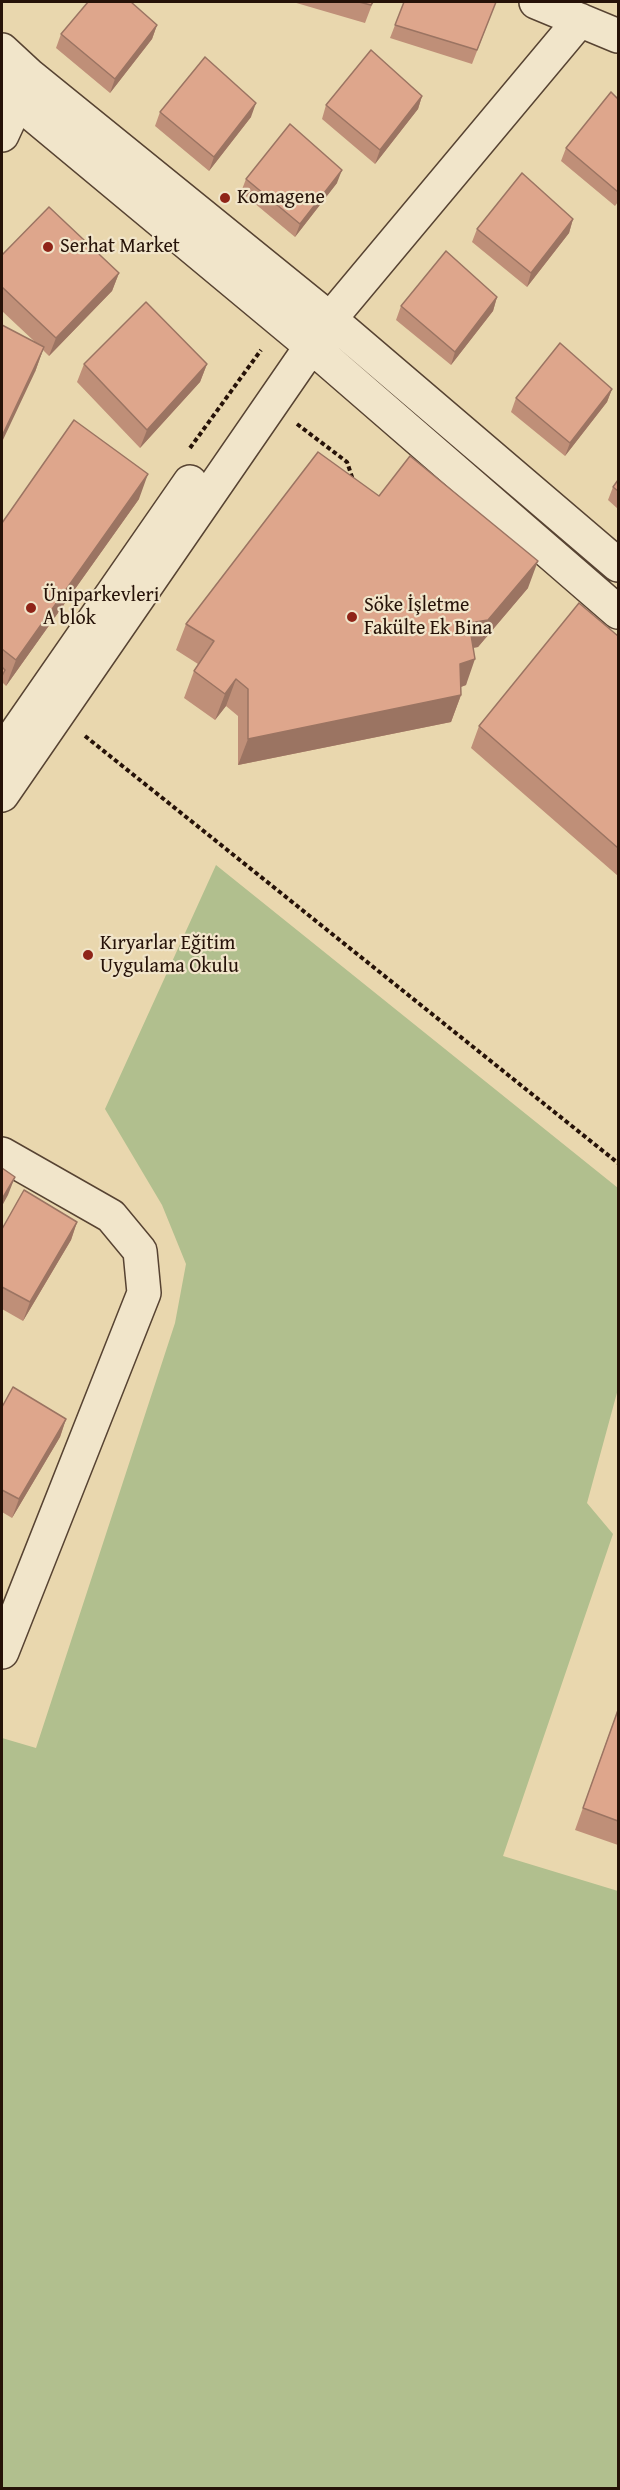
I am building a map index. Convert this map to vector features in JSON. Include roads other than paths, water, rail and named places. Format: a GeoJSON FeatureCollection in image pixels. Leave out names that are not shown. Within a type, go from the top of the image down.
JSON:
{"type":"FeatureCollection","features":[{"type":"Feature","properties":{"kind":"street"},"geometry":{"type":"LineString","coordinates":[[2,753],[303,339],[559,11],[618,36]]}},
{"type":"Feature","properties":{"kind":"street"},"geometry":{"type":"LineString","coordinates":[[2,50],[16,89],[618,612]]}},
{"type":"Feature","properties":{"kind":"street"},"geometry":{"type":"LineString","coordinates":[[16,89],[323,313],[618,565]]}},
{"type":"Feature","properties":{"kind":"street"},"geometry":{"type":"LineString","coordinates":[[2,135],[16,89]]}},
{"type":"Feature","properties":{"kind":"street"},"geometry":{"type":"LineString","coordinates":[[2,795],[58,714],[303,339]]}},
{"type":"Feature","properties":{"kind":"street"},"geometry":{"type":"LineString","coordinates":[[2,1154],[111,1216],[140,1251],[144,1293],[12,1592],[2,1653]]}},
{"type":"Feature","properties":{"kind":"place","name":"Komagene"},"geometry":{"type":"Point","coordinates":[225,198]}},
{"type":"Feature","properties":{"kind":"place","name":"Serhat Market"},"geometry":{"type":"Point","coordinates":[48,247]}},
{"type":"Feature","properties":{"kind":"place","name":"Üniparkevleri A blok"},"geometry":{"type":"Point","coordinates":[31,608]}},
{"type":"Feature","properties":{"kind":"place","name":"Söke İşletme Fakülte Ek Bina"},"geometry":{"type":"Point","coordinates":[352,617]}},
{"type":"Feature","properties":{"kind":"place","name":"Kıryarlar Eğitim Uygulama Okulu"},"geometry":{"type":"Point","coordinates":[88,955]}}]}
